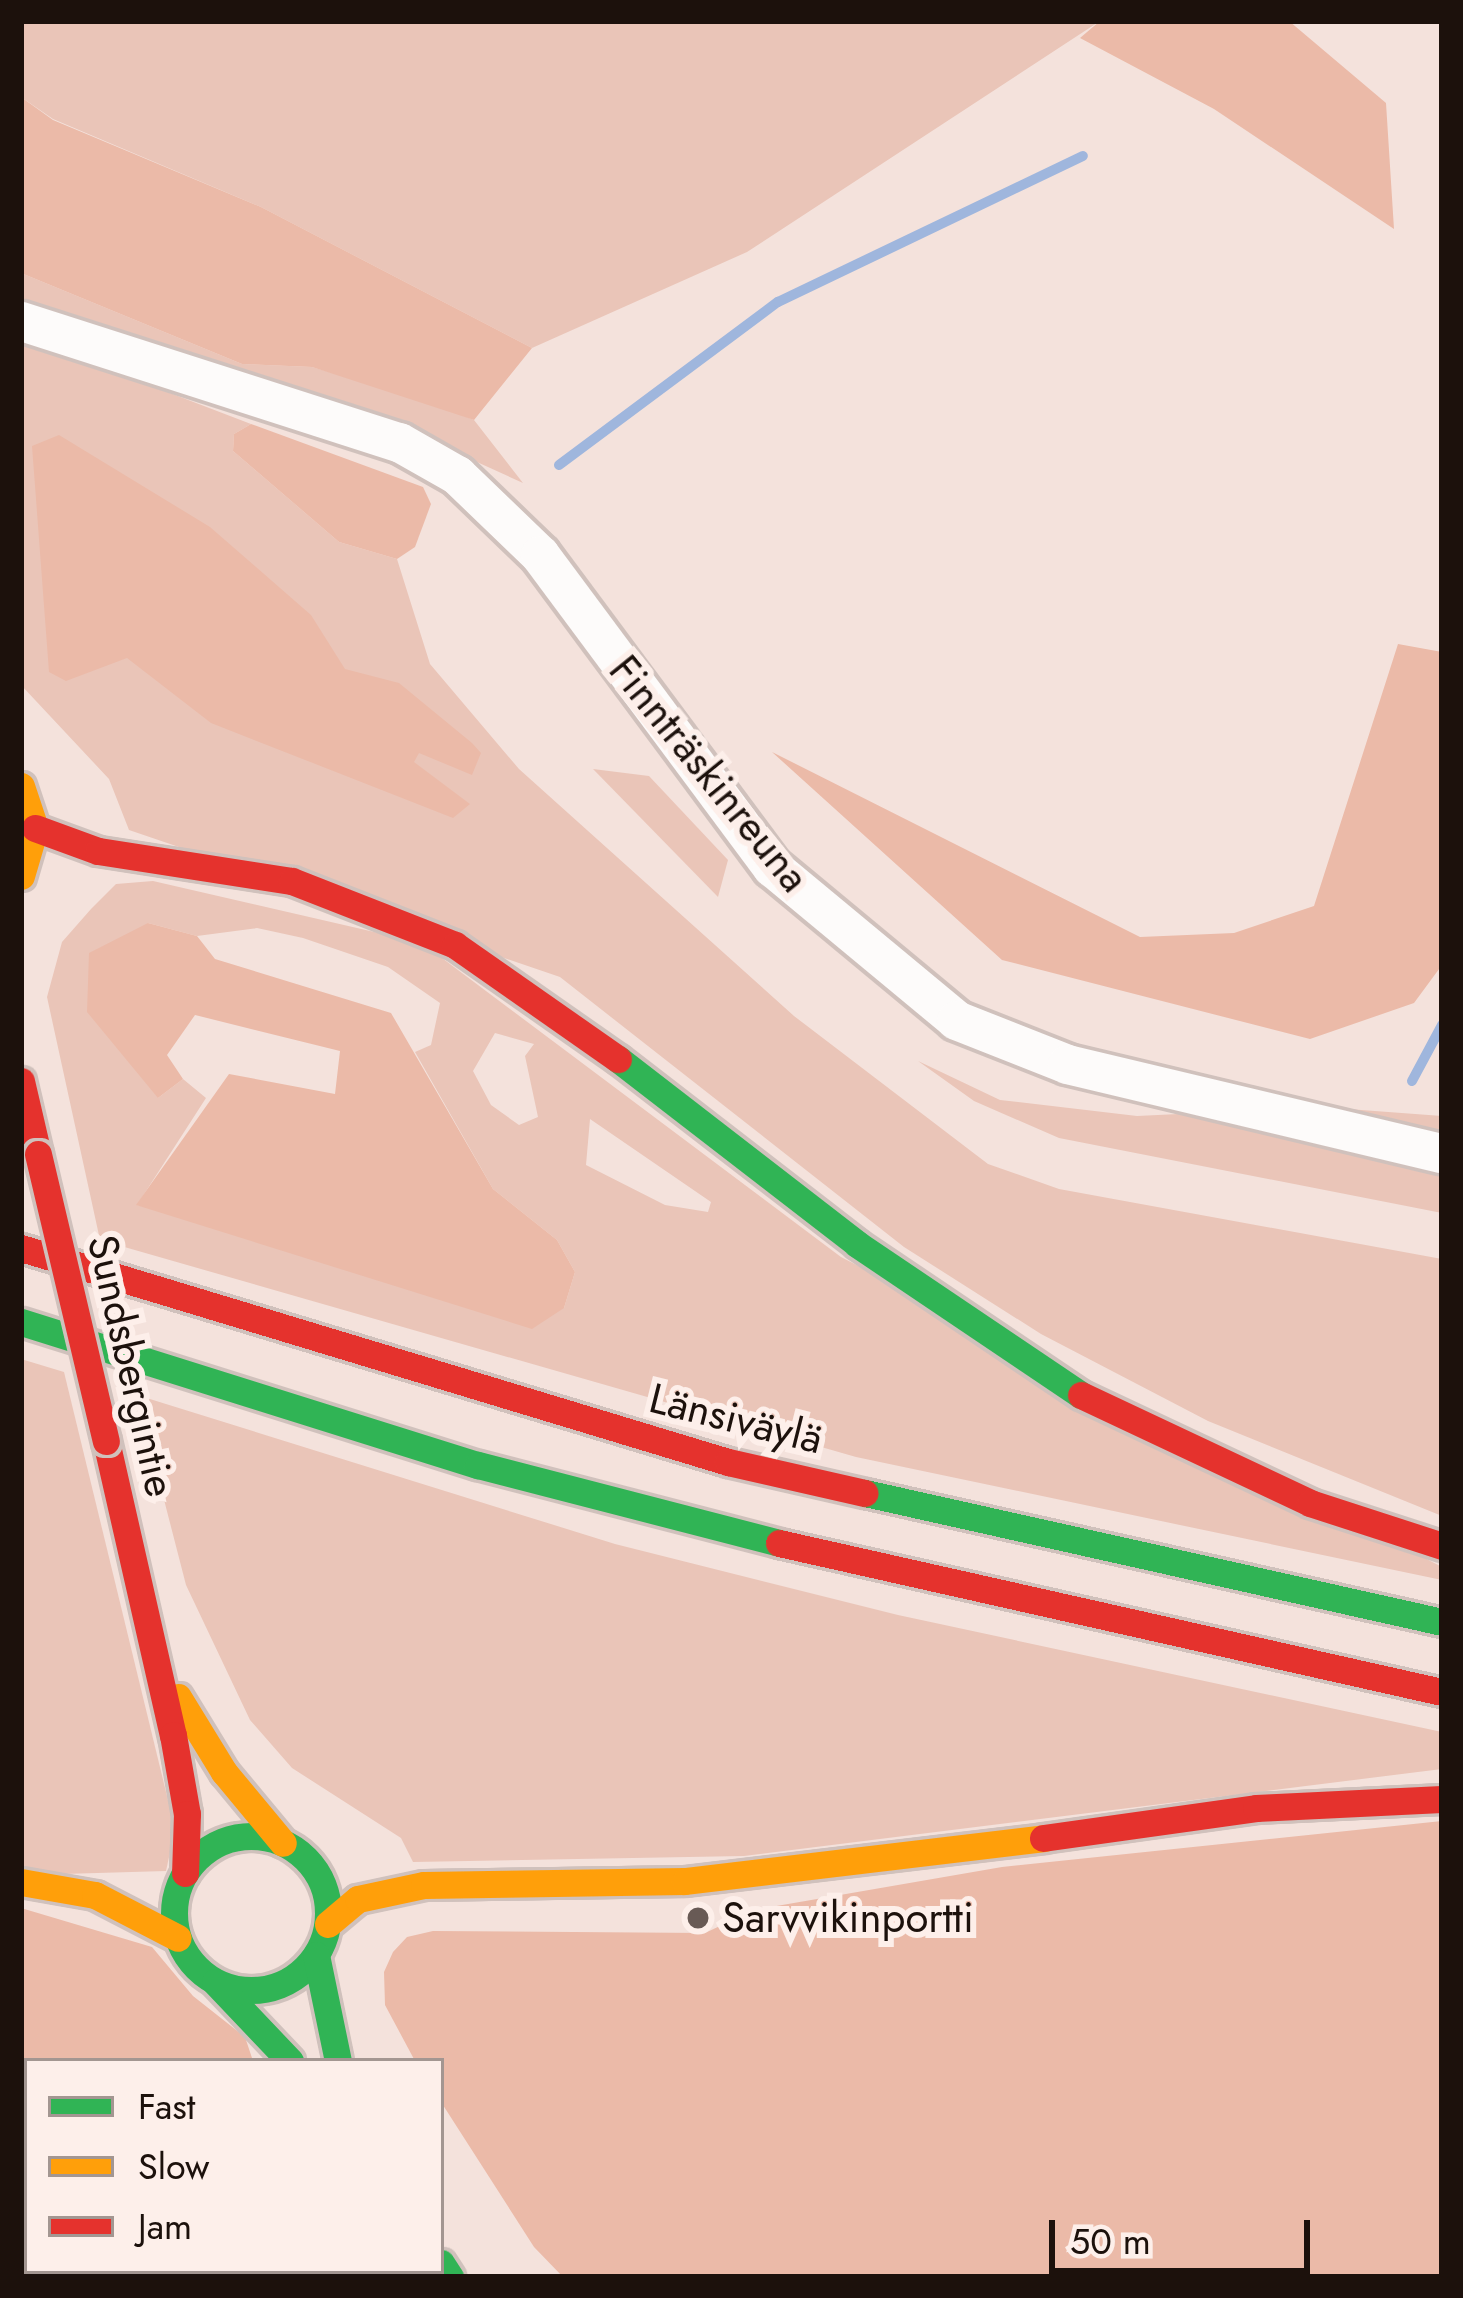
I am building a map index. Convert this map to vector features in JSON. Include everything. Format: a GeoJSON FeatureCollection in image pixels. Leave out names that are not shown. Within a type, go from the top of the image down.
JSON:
{"type":"FeatureCollection","features":[{"type":"Feature","properties":{"kind":"main road"},"geometry":{"type":"LineString","coordinates":[[21,786],[35,828],[21,876]]}},
{"type":"Feature","properties":{"kind":"main road"},"geometry":{"type":"LineString","coordinates":[[35,828],[98,851],[292,881],[455,945],[527,989],[875,1257],[1073,1390],[1310,1503],[1442,1546]]}},
{"type":"Feature","properties":{"kind":"main road","name":"Sundsbergintie"},"geometry":{"type":"LineString","coordinates":[[21,1081],[160,1670],[187,1814],[185,1873]]}},
{"type":"Feature","properties":{"kind":"main road","name":"Länsiväylä"},"geometry":{"type":"LineString","coordinates":[[21,1248],[728,1462],[1442,1622]]}},
{"type":"Feature","properties":{"kind":"main road"},"geometry":{"type":"LineString","coordinates":[[21,1322],[478,1466],[718,1528],[1442,1692]]}},
{"type":"Feature","properties":{"kind":"main road","name":"Sundsbergintie"},"geometry":{"type":"LineString","coordinates":[[160,1670],[224,1772],[283,1843]]}},
{"type":"Feature","properties":{"kind":"main road"},"geometry":{"type":"LineString","coordinates":[[215,1982],[260,1990],[298,1975],[316,1955],[328,1924],[358,1899],[424,1885],[685,1881],[820,1870],[1256,1808],[1442,1799]]}},
{"type":"Feature","properties":{"kind":"main road"},"geometry":{"type":"LineString","coordinates":[[178,1937],[173,1910],[185,1873],[214,1845],[240,1836],[283,1843],[322,1882],[328,1924]]}},
{"type":"Feature","properties":{"kind":"main road"},"geometry":{"type":"LineString","coordinates":[[21,1882],[95,1895],[178,1937],[287,2058]]}},
{"type":"Feature","properties":{"kind":"main road"},"geometry":{"type":"LineString","coordinates":[[316,1955],[337,2058]]}},
{"type":"Feature","properties":{"kind":"street","name":"Finnträskinreuna"},"geometry":{"type":"LineString","coordinates":[[21,321],[399,442],[458,475],[540,555],[772,867],[956,1021],[1067,1064],[1442,1153]]}},
{"type":"Feature","properties":{"kind":"shaded area"},"geometry":{"type":"Polygon","coordinates":[[[21,21],[1100,21],[747,252],[532,348],[261,207],[53,119],[21,97],[21,21]]]}},
{"type":"Feature","properties":{"kind":"shaded area"},"geometry":{"type":"Polygon","coordinates":[[[1100,21],[1289,21],[1386,103],[1394,229],[1214,109],[1080,38],[1100,21]]]}},
{"type":"Feature","properties":{"kind":"shaded area"},"geometry":{"type":"Polygon","coordinates":[[[21,97],[53,120],[261,207],[532,348],[474,420],[312,367],[242,364],[21,273],[21,97]]]}},
{"type":"Feature","properties":{"kind":"shaded area"},"geometry":{"type":"Polygon","coordinates":[[[21,273],[242,364],[312,367],[422,399],[474,420],[523,483],[413,433],[21,301],[21,273]]]}},
{"type":"Feature","properties":{"kind":"shaded area"},"geometry":{"type":"Polygon","coordinates":[[[21,336],[251,424],[234,434],[233,451],[339,542],[397,559],[430,664],[519,769],[794,1016],[988,1164],[1059,1189],[1442,1259],[1442,1516],[1208,1421],[1041,1334],[904,1247],[560,977],[129,830],[109,779],[21,685],[21,336]]]}},
{"type":"Feature","properties":{"kind":"shaded area"},"geometry":{"type":"Polygon","coordinates":[[[251,424],[423,487],[431,504],[415,547],[397,559],[339,542],[233,451],[234,434],[251,424]]]}},
{"type":"Feature","properties":{"kind":"shaded area"},"geometry":{"type":"Polygon","coordinates":[[[59,435],[210,527],[311,615],[345,669],[399,683],[472,743],[481,753],[472,775],[419,753],[414,762],[470,804],[453,818],[211,723],[127,658],[66,681],[49,672],[32,446],[59,435]]]}},
{"type":"Feature","properties":{"kind":"shaded area"},"geometry":{"type":"Polygon","coordinates":[[[1398,644],[1442,652],[1442,965],[1414,1003],[1310,1039],[1002,960],[772,752],[1140,937],[1234,933],[1314,906],[1398,644]]]}},
{"type":"Feature","properties":{"kind":"shaded area"},"geometry":{"type":"Polygon","coordinates":[[[593,769],[649,776],[728,860],[718,897],[593,769]]]}},
{"type":"Feature","properties":{"kind":"shaded area"},"geometry":{"type":"Polygon","coordinates":[[[153,881],[422,943],[841,1257],[1442,1567],[1442,1580],[856,1457],[100,1240],[47,997],[62,942],[116,884],[153,881]],[[148,923],[158,1098],[183,1079],[206,1098],[137,1205],[564,1308],[575,1272],[557,1240],[493,1189],[415,1052],[431,1045],[440,1003],[388,967],[257,928],[197,936],[148,923]],[[495,1033],[473,1071],[491,1105],[519,1125],[538,1117],[525,1056],[534,1044],[495,1033]],[[590,1119],[586,1165],[665,1205],[708,1212],[711,1202],[590,1119]]]}},
{"type":"Feature","properties":{"kind":"shaded area"},"geometry":{"type":"Polygon","coordinates":[[[148,923],[197,936],[215,959],[391,1013],[493,1189],[557,1240],[575,1272],[564,1308],[532,1329],[136,1205],[229,1074],[335,1094],[340,1051],[195,1015],[167,1055],[183,1079],[158,1098],[87,1012],[89,953],[148,923]]]}},
{"type":"Feature","properties":{"kind":"shaded area"},"geometry":{"type":"Polygon","coordinates":[[[918,1061],[1000,1100],[1137,1116],[1321,1107],[1442,1116],[1442,1213],[1059,1138],[974,1101],[918,1061]]]}},
{"type":"Feature","properties":{"kind":"shaded area"},"geometry":{"type":"Polygon","coordinates":[[[21,1359],[64,1372],[175,1829],[166,1871],[63,1874],[21,1866],[21,1359]]]}},
{"type":"Feature","properties":{"kind":"shaded area"},"geometry":{"type":"Polygon","coordinates":[[[137,1395],[615,1544],[898,1615],[1442,1732],[1442,1769],[744,1856],[413,1862],[401,1838],[292,1768],[250,1720],[186,1585],[137,1395]]]}},
{"type":"Feature","properties":{"kind":"shaded area"},"geometry":{"type":"Polygon","coordinates":[[[1442,1821],[1442,2277],[563,2277],[534,2247],[444,2107],[444,2058],[413,2058],[385,2005],[384,1972],[393,1952],[407,1937],[433,1931],[705,1933],[754,1910],[1002,1867],[1442,1821]]]}},
{"type":"Feature","properties":{"kind":"shaded area"},"geometry":{"type":"Polygon","coordinates":[[[21,1908],[152,1947],[193,1996],[245,2037],[252,2058],[24,2058],[24,2274],[386,2277],[21,2277],[21,1908]]]}},
{"type":"Feature","properties":{"kind":"waterway"},"geometry":{"type":"LineString","coordinates":[[559,465],[778,302],[1083,156]]}},
{"type":"Feature","properties":{"kind":"waterway"},"geometry":{"type":"LineString","coordinates":[[1412,1081],[1442,1025]]}},
{"type":"Feature","properties":{"kind":"traffic: fast"},"geometry":{"type":"LineString","coordinates":[[618,1059],[857,1244],[1081,1395]]}},
{"type":"Feature","properties":{"kind":"traffic: fast"},"geometry":{"type":"LineString","coordinates":[[21,1322],[478,1465],[779,1543]]}},
{"type":"Feature","properties":{"kind":"traffic: fast"},"geometry":{"type":"LineString","coordinates":[[865,1493],[1442,1622]]}},
{"type":"Feature","properties":{"kind":"traffic: fast"},"geometry":{"type":"LineString","coordinates":[[251,1836],[280,1842],[305,1859],[322,1884],[328,1913],[322,1942],[305,1967],[280,1984],[251,1990],[222,1984],[197,1967],[180,1942],[174,1913],[180,1884],[197,1859],[222,1842],[251,1836]]}},
{"type":"Feature","properties":{"kind":"traffic: fast"},"geometry":{"type":"LineString","coordinates":[[316,1955],[337,2058]]}},
{"type":"Feature","properties":{"kind":"traffic: fast"},"geometry":{"type":"LineString","coordinates":[[215,1982],[287,2058]]}},
{"type":"Feature","properties":{"kind":"traffic: fast"},"geometry":{"type":"LineString","coordinates":[[444,2268],[450,2277]]}},
{"type":"Feature","properties":{"kind":"traffic: slow"},"geometry":{"type":"LineString","coordinates":[[21,786],[35,828],[21,876]]}},
{"type":"Feature","properties":{"kind":"traffic: slow"},"geometry":{"type":"LineString","coordinates":[[178,1697],[224,1772],[283,1843]]}},
{"type":"Feature","properties":{"kind":"traffic: slow"},"geometry":{"type":"LineString","coordinates":[[328,1924],[358,1899],[424,1885],[685,1881],[1043,1838]]}},
{"type":"Feature","properties":{"kind":"traffic: slow"},"geometry":{"type":"LineString","coordinates":[[21,1882],[95,1895],[178,1938]]}},
{"type":"Feature","properties":{"kind":"traffic: jam"},"geometry":{"type":"LineString","coordinates":[[35,828],[98,851],[292,881],[455,945],[618,1059]]}},
{"type":"Feature","properties":{"kind":"traffic: jam"},"geometry":{"type":"LineString","coordinates":[[21,1081],[38,1154]]}},
{"type":"Feature","properties":{"kind":"traffic: jam"},"geometry":{"type":"LineString","coordinates":[[38,1154],[106,1441]]}},
{"type":"Feature","properties":{"kind":"traffic: jam"},"geometry":{"type":"LineString","coordinates":[[21,1248],[728,1462],[865,1493]]}},
{"type":"Feature","properties":{"kind":"traffic: jam"},"geometry":{"type":"LineString","coordinates":[[1081,1395],[1310,1503],[1442,1546]]}},
{"type":"Feature","properties":{"kind":"traffic: jam"},"geometry":{"type":"LineString","coordinates":[[106,1441],[173,1735],[187,1814],[185,1873]]}},
{"type":"Feature","properties":{"kind":"traffic: jam"},"geometry":{"type":"LineString","coordinates":[[779,1543],[1442,1692]]}},
{"type":"Feature","properties":{"kind":"traffic: jam"},"geometry":{"type":"LineString","coordinates":[[1043,1838],[1256,1808],[1442,1799]]}},
{"type":"Feature","properties":{"kind":"place","name":"Sarvvikinportti"},"geometry":{"type":"Point","coordinates":[698,1918]}}]}
